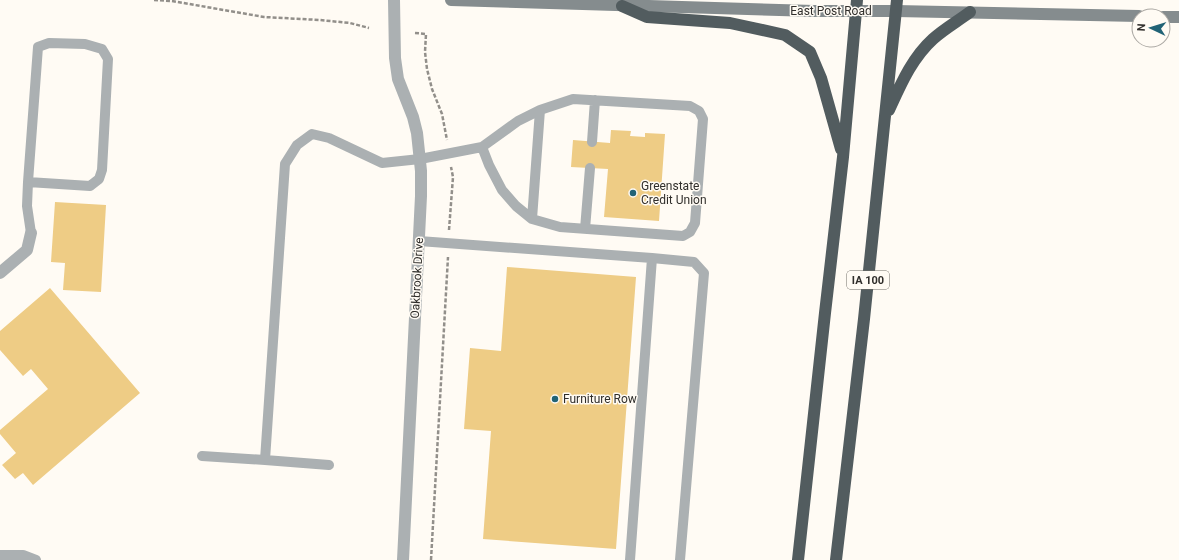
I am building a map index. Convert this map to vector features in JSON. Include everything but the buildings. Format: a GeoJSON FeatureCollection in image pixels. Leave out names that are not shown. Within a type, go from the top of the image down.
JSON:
{"type":"FeatureCollection","features":[{"type":"Feature","properties":{"kind":"highway","name":"IA 100"},"geometry":{"type":"LineString","coordinates":[[836,560],[864,319],[896,5]]}},
{"type":"Feature","properties":{"kind":"highway"},"geometry":{"type":"LineString","coordinates":[[622,6],[647,17],[730,23],[785,35],[810,52],[821,78],[843,157]]}},
{"type":"Feature","properties":{"kind":"highway","name":"IA 100"},"geometry":{"type":"LineString","coordinates":[[798,560],[843,157],[857,6]]}},
{"type":"Feature","properties":{"kind":"highway"},"geometry":{"type":"LineString","coordinates":[[885,118],[899,87],[914,61],[933,39],[970,12]]}},
{"type":"Feature","properties":{"kind":"main road","name":"East Post Road"},"geometry":{"type":"LineString","coordinates":[[451,0],[814,11],[857,6],[896,5],[970,12],[1131,16]]}},
{"type":"Feature","properties":{"kind":"street","name":"Oakbrook Drive"},"geometry":{"type":"LineString","coordinates":[[394,0],[395,58],[398,79],[413,117],[417,133],[420,159],[421,196],[403,560]]}},
{"type":"Feature","properties":{"kind":"street"},"geometry":{"type":"LineString","coordinates":[[0,273],[27,250],[31,233]]}},
{"type":"Feature","properties":{"kind":"lane"},"geometry":{"type":"LineString","coordinates":[[28,182],[90,186],[99,179],[102,170],[108,59],[102,49],[85,44],[49,43],[38,47],[28,182],[27,206],[31,233]]}},
{"type":"Feature","properties":{"kind":"lane"},"geometry":{"type":"LineString","coordinates":[[265,460],[285,164],[297,145],[312,134],[329,138],[382,163],[420,159],[482,147],[518,121],[540,110],[573,99],[690,106],[699,111],[703,119],[695,223],[690,232],[683,236],[560,227],[532,219],[516,206],[502,190],[482,147]]}},
{"type":"Feature","properties":{"kind":"lane"},"geometry":{"type":"LineString","coordinates":[[592,142],[595,100]]}},
{"type":"Feature","properties":{"kind":"lane"},"geometry":{"type":"LineString","coordinates":[[532,219],[540,110]]}},
{"type":"Feature","properties":{"kind":"lane"},"geometry":{"type":"LineString","coordinates":[[585,229],[590,168]]}},
{"type":"Feature","properties":{"kind":"lane"},"geometry":{"type":"LineString","coordinates":[[419,240],[694,262],[704,273],[680,560]]}},
{"type":"Feature","properties":{"kind":"lane"},"geometry":{"type":"LineString","coordinates":[[630,560],[652,258]]}},
{"type":"Feature","properties":{"kind":"lane"},"geometry":{"type":"LineString","coordinates":[[202,456],[329,465]]}},
{"type":"Feature","properties":{"kind":"lane"},"geometry":{"type":"LineString","coordinates":[[0,555],[23,556],[36,560]]}},
{"type":"Feature","properties":{"kind":"path"},"geometry":{"type":"LineString","coordinates":[[154,0],[172,1],[264,17],[350,23],[369,28]]}},
{"type":"Feature","properties":{"kind":"path"},"geometry":{"type":"LineString","coordinates":[[415,33],[426,34],[425,52],[427,69],[432,89],[442,114],[453,177],[431,560]]}},
{"type":"Feature","properties":{"kind":"place","name":"Greenstate Credit Union"},"geometry":{"type":"Point","coordinates":[633,193]}},
{"type":"Feature","properties":{"kind":"place","name":"Furniture Row"},"geometry":{"type":"Point","coordinates":[555,399]}}]}
